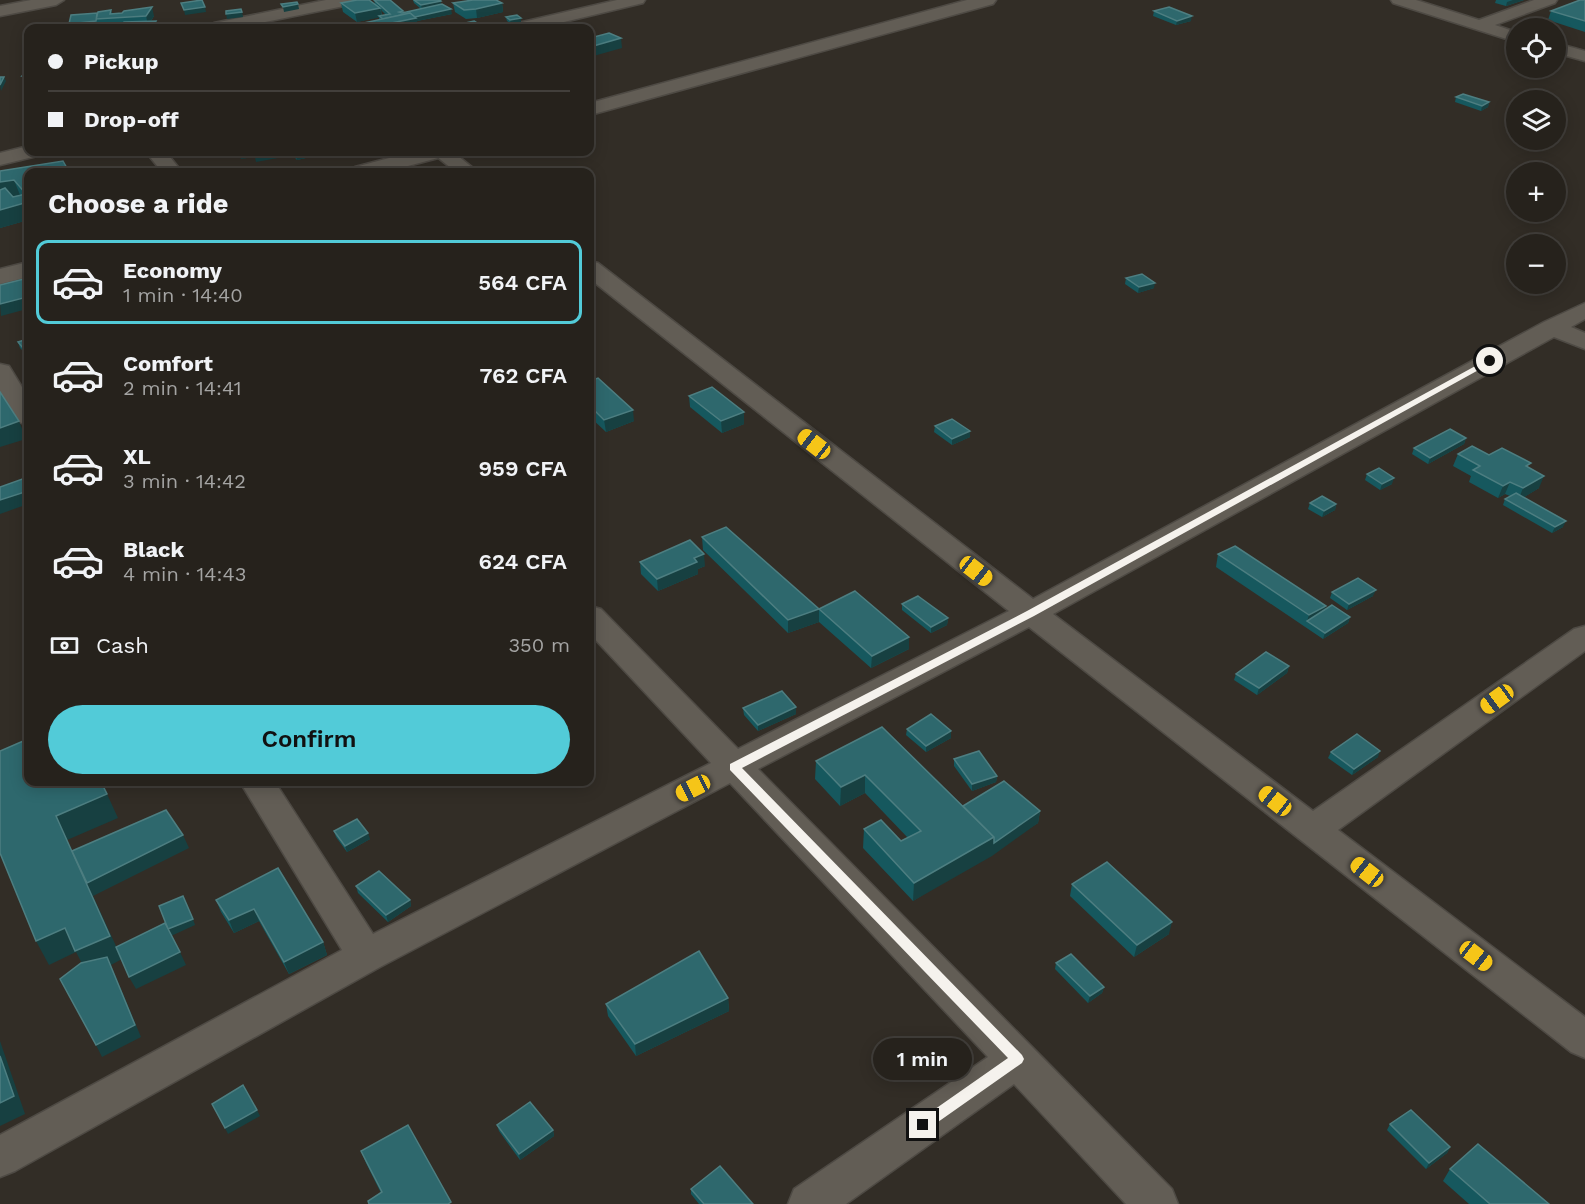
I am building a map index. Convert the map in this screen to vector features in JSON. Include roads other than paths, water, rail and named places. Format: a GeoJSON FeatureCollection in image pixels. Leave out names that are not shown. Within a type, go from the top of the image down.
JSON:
{"type":"FeatureCollection","features":[{"type":"Feature","properties":{"kind":"street"},"geometry":{"type":"LineString","coordinates":[[4,7],[56,0]]}},
{"type":"Feature","properties":{"kind":"street"},"geometry":{"type":"LineString","coordinates":[[235,24],[349,0]]}},
{"type":"Feature","properties":{"kind":"street"},"geometry":{"type":"LineString","coordinates":[[536,24],[637,0]]}},
{"type":"Feature","properties":{"kind":"street"},"geometry":{"type":"LineString","coordinates":[[594,108],[987,0]]}},
{"type":"Feature","properties":{"kind":"street"},"geometry":{"type":"LineString","coordinates":[[1399,0],[1506,34]]}},
{"type":"Feature","properties":{"kind":"street"},"geometry":{"type":"LineString","coordinates":[[1477,26],[1549,0]]}},
{"type":"Feature","properties":{"kind":"street"},"geometry":{"type":"LineString","coordinates":[[257,6],[281,24]]}},
{"type":"Feature","properties":{"kind":"street"},"geometry":{"type":"LineString","coordinates":[[1566,51],[1585,56]]}},
{"type":"Feature","properties":{"kind":"street"},"geometry":{"type":"LineString","coordinates":[[0,159],[24,153]]}},
{"type":"Feature","properties":{"kind":"street"},"geometry":{"type":"LineString","coordinates":[[159,156],[169,168]]}},
{"type":"Feature","properties":{"kind":"street"},"geometry":{"type":"LineString","coordinates":[[377,168],[420,156]]}},
{"type":"Feature","properties":{"kind":"street"},"geometry":{"type":"LineString","coordinates":[[446,156],[463,168]]}},
{"type":"Feature","properties":{"kind":"street"},"geometry":{"type":"LineString","coordinates":[[0,277],[24,270]]}},
{"type":"Feature","properties":{"kind":"street"},"geometry":{"type":"LineString","coordinates":[[594,271],[1031,613],[1585,1040]]}},
{"type":"Feature","properties":{"kind":"street"},"geometry":{"type":"LineString","coordinates":[[0,1157],[366,956],[1031,613],[1585,310]]}},
{"type":"Feature","properties":{"kind":"street"},"geometry":{"type":"LineString","coordinates":[[1552,327],[1585,342]]}},
{"type":"Feature","properties":{"kind":"street"},"geometry":{"type":"LineString","coordinates":[[0,371],[24,410]]}},
{"type":"Feature","properties":{"kind":"street"},"geometry":{"type":"LineString","coordinates":[[594,620],[1156,1204]]}},
{"type":"Feature","properties":{"kind":"street"},"geometry":{"type":"LineString","coordinates":[[1312,830],[1585,636]]}},
{"type":"Feature","properties":{"kind":"street"},"geometry":{"type":"LineString","coordinates":[[260,786],[366,956]]}},
{"type":"Feature","properties":{"kind":"street"},"geometry":{"type":"LineString","coordinates":[[810,1204],[1017,1059]]}}]}
